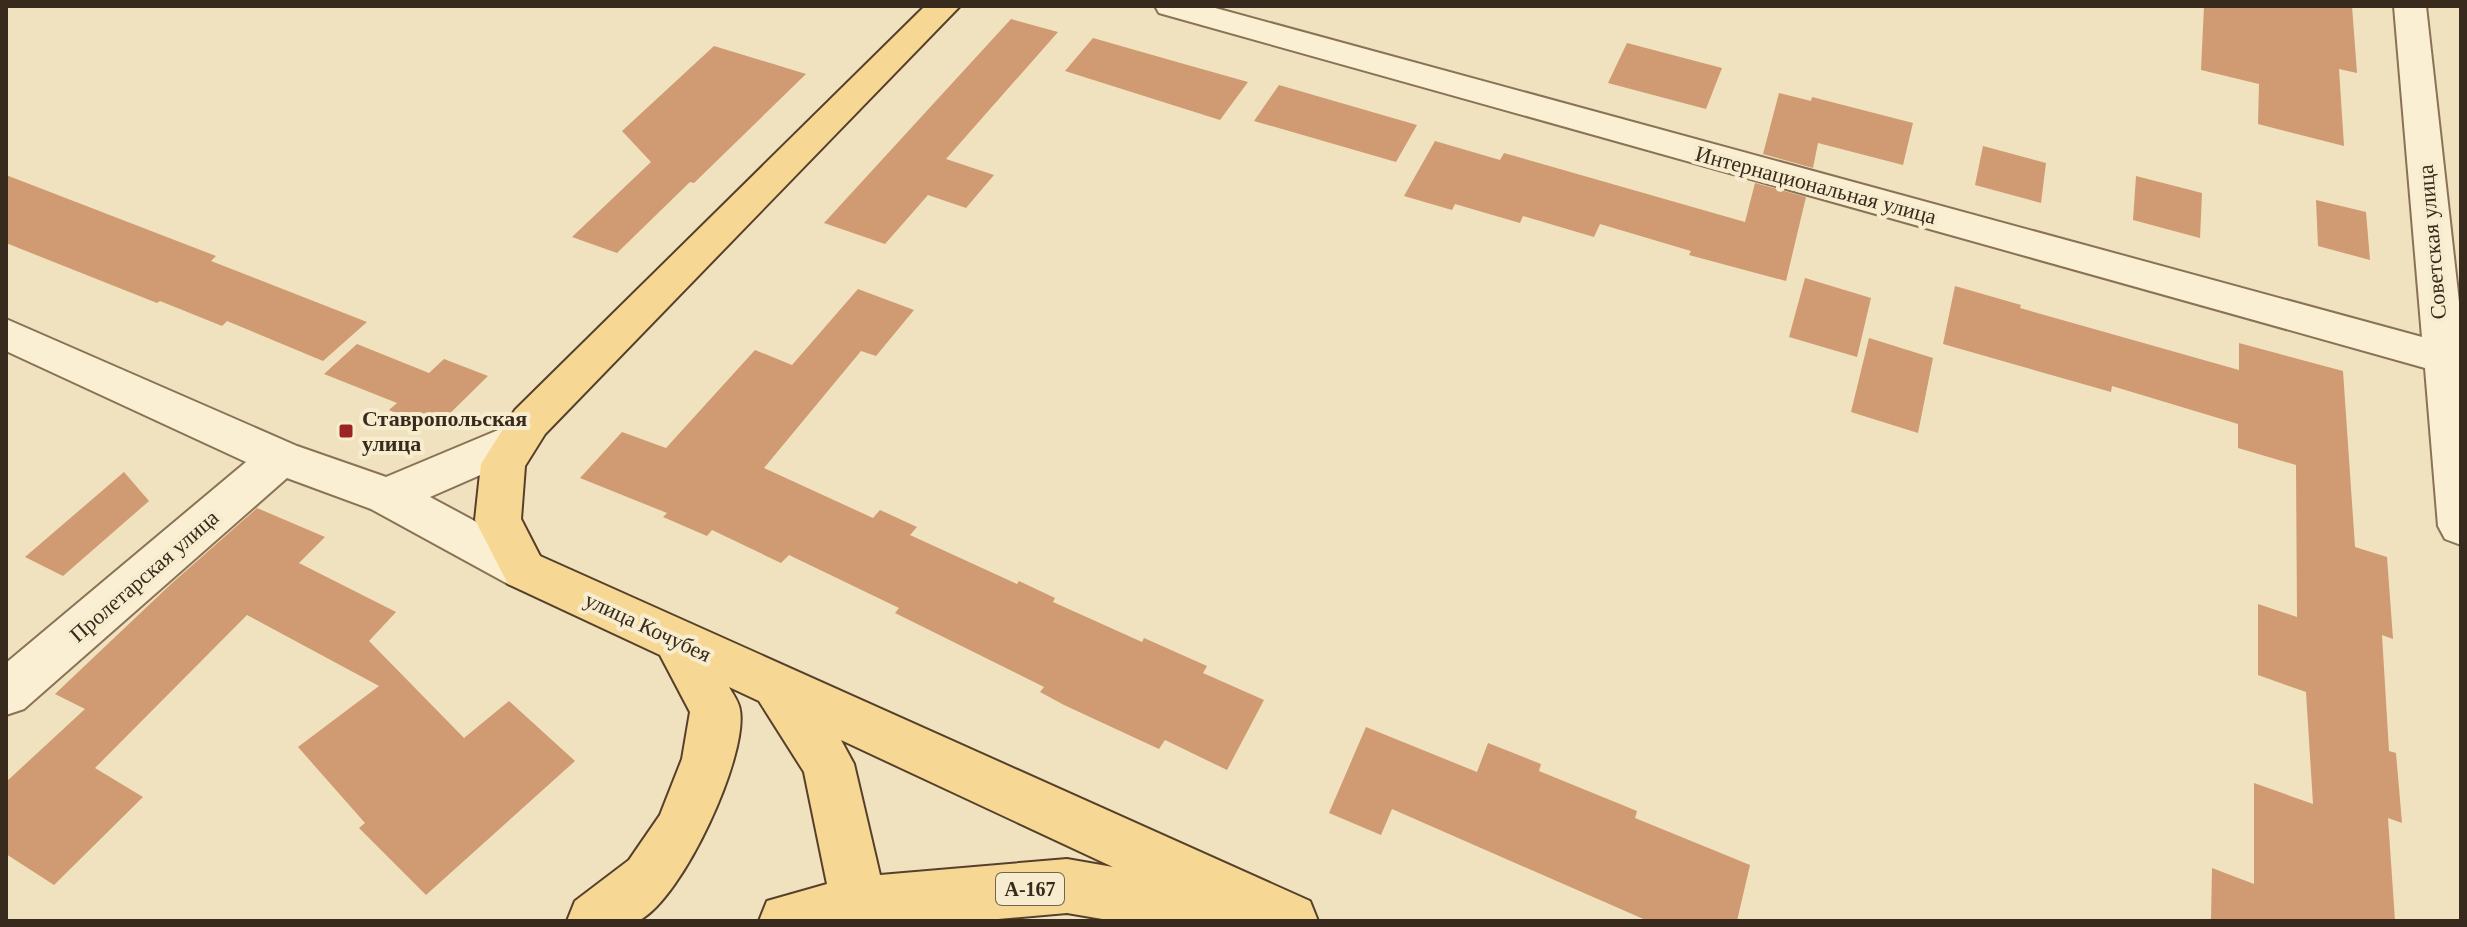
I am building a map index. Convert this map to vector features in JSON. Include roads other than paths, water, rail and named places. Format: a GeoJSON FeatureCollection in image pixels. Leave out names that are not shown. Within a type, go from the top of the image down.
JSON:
{"type":"FeatureCollection","features":[{"type":"Feature","properties":{"kind":"main road"},"geometry":{"type":"LineString","coordinates":[[524,570],[498,520],[503,464],[530,422],[944,6]]}},
{"type":"Feature","properties":{"kind":"main road","name":"улица Кочубея"},"geometry":{"type":"LineString","coordinates":[[524,570],[1290,921]]}},
{"type":"Feature","properties":{"kind":"main road"},"geometry":{"type":"LineString","coordinates":[[595,921],[648,879],[680,831],[708,759],[715,710],[677,640]]}},
{"type":"Feature","properties":{"kind":"main road"},"geometry":{"type":"LineString","coordinates":[[776,685],[828,764],[859,904]]}},
{"type":"Feature","properties":{"kind":"main road","name":"А-167"},"geometry":{"type":"LineString","coordinates":[[787,921],[859,904],[1067,886],[1274,921]]}},
{"type":"Feature","properties":{"kind":"street","name":"Интернациональная улица"},"geometry":{"type":"LineString","coordinates":[[1171,6],[2452,361]]}},
{"type":"Feature","properties":{"kind":"street","name":"Советская улица"},"geometry":{"type":"LineString","coordinates":[[2410,6],[2452,361],[2461,526]]}},
{"type":"Feature","properties":{"kind":"street","name":"улица Кочубея"},"geometry":{"type":"LineString","coordinates":[[6,334],[281,458],[387,496],[524,570]]}},
{"type":"Feature","properties":{"kind":"street"},"geometry":{"type":"LineString","coordinates":[[387,496],[518,440]]}},
{"type":"Feature","properties":{"kind":"street","name":"Пролетарская улица"},"geometry":{"type":"LineString","coordinates":[[6,693],[281,458]]}},
{"type":"Feature","properties":{"kind":"place","name":"Ставропольская улица"},"geometry":{"type":"Point","coordinates":[346,431]}}]}
